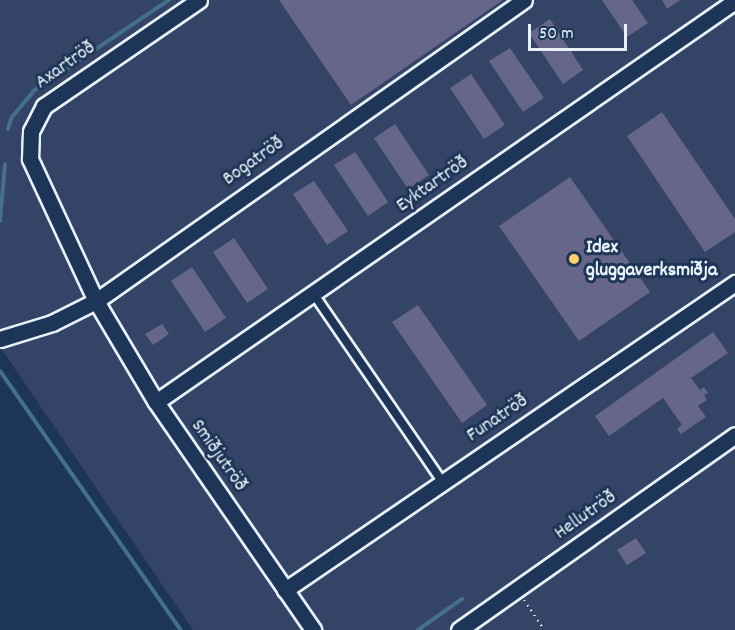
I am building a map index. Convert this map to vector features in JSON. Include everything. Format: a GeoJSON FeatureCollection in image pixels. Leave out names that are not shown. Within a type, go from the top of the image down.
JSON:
{"type":"FeatureCollection","features":[{"type":"Feature","properties":{"kind":"street","name":"Axartröð"},"geometry":{"type":"LineString","coordinates":[[96,301],[30,159],[31,131],[44,106],[199,0]]}},
{"type":"Feature","properties":{"kind":"street","name":"Bogatröð"},"geometry":{"type":"LineString","coordinates":[[0,339],[52,323],[96,301],[524,0]]}},
{"type":"Feature","properties":{"kind":"street","name":"Eyktartröð"},"geometry":{"type":"LineString","coordinates":[[156,402],[735,1]]}},
{"type":"Feature","properties":{"kind":"street","name":"Funatröð"},"geometry":{"type":"LineString","coordinates":[[285,590],[735,283]]}},
{"type":"Feature","properties":{"kind":"street","name":"Smiðjutröð"},"geometry":{"type":"LineString","coordinates":[[96,301],[156,402],[313,630]]}},
{"type":"Feature","properties":{"kind":"street","name":"Hellutröð"},"geometry":{"type":"LineString","coordinates":[[459,630],[735,435]]}},
{"type":"Feature","properties":{"kind":"lane"},"geometry":{"type":"LineString","coordinates":[[313,293],[443,483]]}},
{"type":"Feature","properties":{"kind":"path"},"geometry":{"type":"LineString","coordinates":[[517,590],[544,630]]}},
{"type":"Feature","properties":{"kind":"shaded area"},"geometry":{"type":"Polygon","coordinates":[[[0,0],[735,0],[735,630],[193,630],[0,347],[0,0]]]}},
{"type":"Feature","properties":{"kind":"building"},"geometry":{"type":"Polygon","coordinates":[[[279,0],[503,0],[351,105],[279,0]]]}},
{"type":"Feature","properties":{"kind":"building"},"geometry":{"type":"Polygon","coordinates":[[[602,0],[632,0],[648,23],[627,37],[602,0]]]}},
{"type":"Feature","properties":{"kind":"building"},"geometry":{"type":"Polygon","coordinates":[[[662,0],[680,0],[667,9],[662,0]]]}},
{"type":"Feature","properties":{"kind":"building"},"geometry":{"type":"Polygon","coordinates":[[[550,19],[583,70],[563,84],[529,33],[550,19]]]}},
{"type":"Feature","properties":{"kind":"building"},"geometry":{"type":"Polygon","coordinates":[[[510,48],[544,98],[523,112],[489,61],[510,48]]]}},
{"type":"Feature","properties":{"kind":"building"},"geometry":{"type":"Polygon","coordinates":[[[471,74],[505,125],[484,139],[450,88],[471,74]]]}},
{"type":"Feature","properties":{"kind":"building"},"geometry":{"type":"Polygon","coordinates":[[[662,112],[735,219],[735,232],[705,252],[627,136],[662,112]]]}},
{"type":"Feature","properties":{"kind":"building"},"geometry":{"type":"Polygon","coordinates":[[[395,124],[429,175],[408,189],[374,138],[395,124]]]}},
{"type":"Feature","properties":{"kind":"building"},"geometry":{"type":"Polygon","coordinates":[[[355,152],[388,202],[368,216],[334,165],[355,152]]]}},
{"type":"Feature","properties":{"kind":"building","name":"Idex gluggaverksmiðja"},"geometry":{"type":"Polygon","coordinates":[[[570,177],[650,292],[579,341],[499,226],[570,177]]]}},
{"type":"Feature","properties":{"kind":"building"},"geometry":{"type":"Polygon","coordinates":[[[314,181],[348,231],[327,245],[293,194],[314,181]]]}},
{"type":"Feature","properties":{"kind":"building"},"geometry":{"type":"Polygon","coordinates":[[[234,238],[268,289],[247,303],[213,252],[234,238]]]}},
{"type":"Feature","properties":{"kind":"building"},"geometry":{"type":"Polygon","coordinates":[[[192,267],[226,318],[205,332],[171,281],[192,267]]]}},
{"type":"Feature","properties":{"kind":"building"},"geometry":{"type":"Polygon","coordinates":[[[418,305],[487,405],[462,423],[392,322],[418,305]]]}},
{"type":"Feature","properties":{"kind":"building"},"geometry":{"type":"Polygon","coordinates":[[[162,324],[169,334],[153,345],[145,334],[162,324]]]}},
{"type":"Feature","properties":{"kind":"building"},"geometry":{"type":"Polygon","coordinates":[[[713,332],[728,353],[691,378],[700,390],[704,387],[708,393],[704,395],[707,400],[698,406],[706,417],[681,434],[677,429],[682,425],[663,398],[609,436],[595,416],[713,332]]]}},
{"type":"Feature","properties":{"kind":"building"},"geometry":{"type":"Polygon","coordinates":[[[636,538],[646,553],[627,565],[617,550],[636,538]]]}},
{"type":"Feature","properties":{"kind":"waterway"},"geometry":{"type":"LineString","coordinates":[[8,129],[12,117],[35,90],[169,0]]}},
{"type":"Feature","properties":{"kind":"waterway"},"geometry":{"type":"LineString","coordinates":[[0,221],[5,164]]}},
{"type":"Feature","properties":{"kind":"waterway"},"geometry":{"type":"LineString","coordinates":[[0,371],[181,630]]}},
{"type":"Feature","properties":{"kind":"waterway"},"geometry":{"type":"LineString","coordinates":[[418,630],[462,599]]}},
{"type":"Feature","properties":{"kind":"place","name":"Idex gluggaverksmiðja"},"geometry":{"type":"Point","coordinates":[574,259]}}]}
